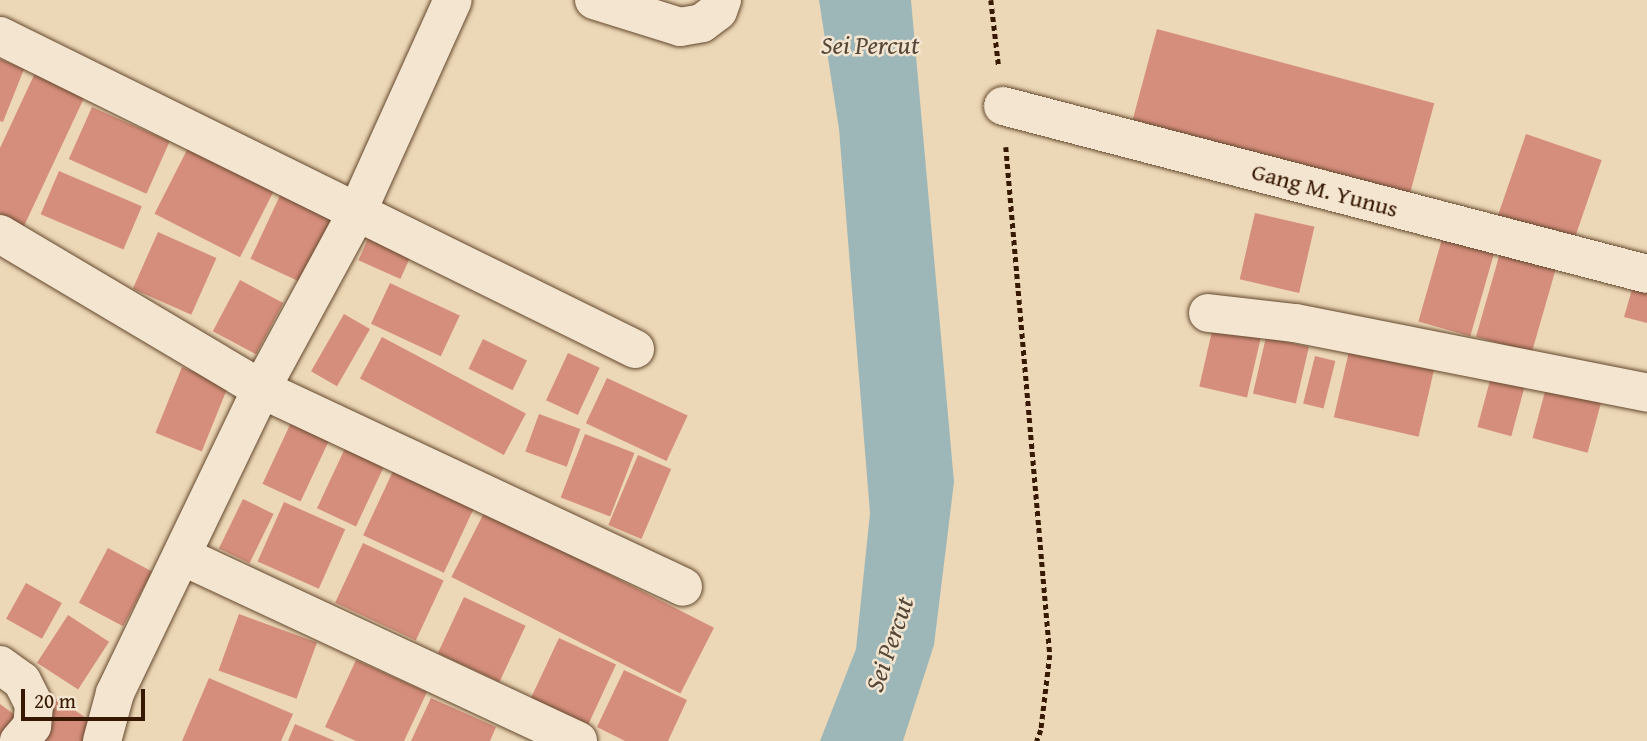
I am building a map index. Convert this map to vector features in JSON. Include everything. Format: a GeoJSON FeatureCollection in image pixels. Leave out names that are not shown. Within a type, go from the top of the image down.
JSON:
{"type":"FeatureCollection","features":[{"type":"Feature","properties":{"kind":"street"},"geometry":{"type":"LineString","coordinates":[[112,737],[115,693],[261,389],[358,210],[453,0]]}},
{"type":"Feature","properties":{"kind":"street"},"geometry":{"type":"LineString","coordinates":[[594,0],[680,27],[702,23],[718,11],[722,0]]}},
{"type":"Feature","properties":{"kind":"street"},"geometry":{"type":"LineString","coordinates":[[0,36],[358,210],[635,349]]}},
{"type":"Feature","properties":{"kind":"street","name":"Gang M. Yunus"},"geometry":{"type":"LineString","coordinates":[[1003,106],[1647,274]]}},
{"type":"Feature","properties":{"kind":"street"},"geometry":{"type":"LineString","coordinates":[[0,234],[261,389],[683,587]]}},
{"type":"Feature","properties":{"kind":"street"},"geometry":{"type":"LineString","coordinates":[[1208,313],[1295,323],[1647,393]]}},
{"type":"Feature","properties":{"kind":"street"},"geometry":{"type":"LineString","coordinates":[[182,556],[578,741]]}},
{"type":"Feature","properties":{"kind":"street"},"geometry":{"type":"LineString","coordinates":[[0,666],[22,681],[34,705],[32,726],[19,741]]}},
{"type":"Feature","properties":{"kind":"path"},"geometry":{"type":"LineString","coordinates":[[991,0],[1003,106],[1050,655],[1041,730],[1037,741]]}},
{"type":"Feature","properties":{"kind":"water","name":"Sei Percut"},"geometry":{"type":"Polygon","coordinates":[[[819,0],[911,0],[954,482],[934,645],[903,741],[820,741],[856,649],[870,513],[839,129],[819,0]]]}},
{"type":"Feature","properties":{"kind":"building"},"geometry":{"type":"Polygon","coordinates":[[[1157,29],[1434,103],[1410,194],[1133,120],[1157,29]]]}},
{"type":"Feature","properties":{"kind":"building"},"geometry":{"type":"Polygon","coordinates":[[[0,59],[24,69],[3,122],[0,121],[0,59]]]}},
{"type":"Feature","properties":{"kind":"building"},"geometry":{"type":"Polygon","coordinates":[[[35,73],[85,96],[24,226],[0,214],[0,148],[35,73]]]}},
{"type":"Feature","properties":{"kind":"building"},"geometry":{"type":"Polygon","coordinates":[[[92,107],[170,142],[146,194],[69,159],[92,107]]]}},
{"type":"Feature","properties":{"kind":"building"},"geometry":{"type":"Polygon","coordinates":[[[1526,134],[1602,160],[1573,242],[1498,216],[1526,134]]]}},
{"type":"Feature","properties":{"kind":"building"},"geometry":{"type":"Polygon","coordinates":[[[189,146],[275,190],[240,257],[154,214],[189,146]]]}},
{"type":"Feature","properties":{"kind":"building"},"geometry":{"type":"Polygon","coordinates":[[[59,171],[142,206],[123,249],[41,214],[59,171]]]}},
{"type":"Feature","properties":{"kind":"building"},"geometry":{"type":"Polygon","coordinates":[[[283,189],[338,215],[306,285],[250,259],[283,189]]]}},
{"type":"Feature","properties":{"kind":"building"},"geometry":{"type":"Polygon","coordinates":[[[1255,213],[1314,227],[1299,293],[1240,279],[1255,213]]]}},
{"type":"Feature","properties":{"kind":"building"},"geometry":{"type":"Polygon","coordinates":[[[158,232],[216,258],[191,315],[133,289],[158,232]]]}},
{"type":"Feature","properties":{"kind":"building"},"geometry":{"type":"Polygon","coordinates":[[[371,232],[413,251],[400,279],[358,260],[371,232]]]}},
{"type":"Feature","properties":{"kind":"building"},"geometry":{"type":"Polygon","coordinates":[[[1444,232],[1496,247],[1470,336],[1418,321],[1444,232]]]}},
{"type":"Feature","properties":{"kind":"building"},"geometry":{"type":"Polygon","coordinates":[[[1500,253],[1556,269],[1532,353],[1476,337],[1500,253]]]}},
{"type":"Feature","properties":{"kind":"building"},"geometry":{"type":"Polygon","coordinates":[[[1635,279],[1647,282],[1647,323],[1624,317],[1635,279]]]}},
{"type":"Feature","properties":{"kind":"building"},"geometry":{"type":"Polygon","coordinates":[[[240,280],[283,303],[256,354],[213,331],[240,280]]]}},
{"type":"Feature","properties":{"kind":"building"},"geometry":{"type":"Polygon","coordinates":[[[390,283],[460,316],[441,356],[371,324],[390,283]]]}},
{"type":"Feature","properties":{"kind":"building"},"geometry":{"type":"Polygon","coordinates":[[[344,314],[370,329],[337,386],[311,371],[344,314]]]}},
{"type":"Feature","properties":{"kind":"building"},"geometry":{"type":"Polygon","coordinates":[[[1213,327],[1261,338],[1247,397],[1199,386],[1213,327]]]}},
{"type":"Feature","properties":{"kind":"building"},"geometry":{"type":"Polygon","coordinates":[[[382,337],[526,414],[504,455],[360,378],[382,337]]]}},
{"type":"Feature","properties":{"kind":"building"},"geometry":{"type":"Polygon","coordinates":[[[1266,337],[1309,347],[1296,403],[1253,394],[1266,337]]]}},
{"type":"Feature","properties":{"kind":"building"},"geometry":{"type":"Polygon","coordinates":[[[483,339],[527,360],[513,390],[469,369],[483,339]]]}},
{"type":"Feature","properties":{"kind":"building"},"geometry":{"type":"Polygon","coordinates":[[[1350,347],[1435,367],[1419,437],[1334,417],[1350,347]]]}},
{"type":"Feature","properties":{"kind":"building"},"geometry":{"type":"Polygon","coordinates":[[[568,353],[600,368],[578,415],[546,400],[568,353]]]}},
{"type":"Feature","properties":{"kind":"building"},"geometry":{"type":"Polygon","coordinates":[[[1315,356],[1335,361],[1324,409],[1303,404],[1315,356]]]}},
{"type":"Feature","properties":{"kind":"building"},"geometry":{"type":"Polygon","coordinates":[[[182,367],[228,386],[202,452],[155,433],[182,367]]]}},
{"type":"Feature","properties":{"kind":"building"},"geometry":{"type":"Polygon","coordinates":[[[1492,373],[1526,382],[1511,436],[1478,427],[1492,373]]]}},
{"type":"Feature","properties":{"kind":"building"},"geometry":{"type":"Polygon","coordinates":[[[607,378],[688,416],[667,461],[586,423],[607,378]]]}},
{"type":"Feature","properties":{"kind":"building"},"geometry":{"type":"Polygon","coordinates":[[[1547,384],[1602,399],[1588,453],[1533,438],[1547,384]]]}},
{"type":"Feature","properties":{"kind":"building"},"geometry":{"type":"Polygon","coordinates":[[[295,414],[333,432],[301,502],[262,484],[295,414]]]}},
{"type":"Feature","properties":{"kind":"building"},"geometry":{"type":"Polygon","coordinates":[[[539,414],[580,429],[567,467],[525,452],[539,414]]]}},
{"type":"Feature","properties":{"kind":"building"},"geometry":{"type":"Polygon","coordinates":[[[585,434],[634,453],[610,516],[561,497],[585,434]]]}},
{"type":"Feature","properties":{"kind":"building"},"geometry":{"type":"Polygon","coordinates":[[[347,444],[386,462],[356,527],[317,508],[347,444]]]}},
{"type":"Feature","properties":{"kind":"building"},"geometry":{"type":"Polygon","coordinates":[[[638,455],[671,469],[641,539],[608,525],[638,455]]]}},
{"type":"Feature","properties":{"kind":"building"},"geometry":{"type":"Polygon","coordinates":[[[394,469],[475,507],[444,573],[363,535],[394,469]]]}},
{"type":"Feature","properties":{"kind":"building"},"geometry":{"type":"Polygon","coordinates":[[[243,499],[274,514],[249,563],[219,548],[243,499]]]}},
{"type":"Feature","properties":{"kind":"building"},"geometry":{"type":"Polygon","coordinates":[[[284,502],[345,529],[319,589],[258,561],[284,502]]]}},
{"type":"Feature","properties":{"kind":"building"},"geometry":{"type":"Polygon","coordinates":[[[485,511],[714,628],[680,694],[451,577],[485,511]]]}},
{"type":"Feature","properties":{"kind":"building"},"geometry":{"type":"Polygon","coordinates":[[[363,543],[444,581],[416,640],[335,603],[363,543]]]}},
{"type":"Feature","properties":{"kind":"building"},"geometry":{"type":"Polygon","coordinates":[[[108,548],[152,571],[123,626],[79,603],[108,548]]]}},
{"type":"Feature","properties":{"kind":"building"},"geometry":{"type":"Polygon","coordinates":[[[26,583],[62,603],[42,639],[6,619],[26,583]]]}},
{"type":"Feature","properties":{"kind":"building"},"geometry":{"type":"Polygon","coordinates":[[[464,597],[526,626],[499,682],[438,653],[464,597]]]}},
{"type":"Feature","properties":{"kind":"building"},"geometry":{"type":"Polygon","coordinates":[[[239,614],[317,642],[296,699],[218,670],[239,614]]]}},
{"type":"Feature","properties":{"kind":"building"},"geometry":{"type":"Polygon","coordinates":[[[68,615],[109,642],[78,689],[37,663],[68,615]]]}},
{"type":"Feature","properties":{"kind":"building"},"geometry":{"type":"Polygon","coordinates":[[[559,638],[616,665],[588,724],[531,698],[559,638]]]}},
{"type":"Feature","properties":{"kind":"building"},"geometry":{"type":"Polygon","coordinates":[[[356,660],[427,692],[404,741],[356,741],[325,727],[356,660]]]}},
{"type":"Feature","properties":{"kind":"building"},"geometry":{"type":"Polygon","coordinates":[[[624,670],[687,700],[668,741],[625,741],[597,727],[624,670]]]}},
{"type":"Feature","properties":{"kind":"building"},"geometry":{"type":"Polygon","coordinates":[[[209,678],[293,714],[281,741],[182,741],[209,678]]]}},
{"type":"Feature","properties":{"kind":"building"},"geometry":{"type":"Polygon","coordinates":[[[57,698],[95,724],[84,741],[28,741],[57,698]]]}},
{"type":"Feature","properties":{"kind":"building"},"geometry":{"type":"Polygon","coordinates":[[[431,698],[496,727],[490,741],[411,741],[431,698]]]}},
{"type":"Feature","properties":{"kind":"building"},"geometry":{"type":"Polygon","coordinates":[[[0,704],[19,718],[1,741],[0,741],[0,704]]]}},
{"type":"Feature","properties":{"kind":"building"},"geometry":{"type":"Polygon","coordinates":[[[295,724],[335,741],[288,741],[295,724]]]}}]}
